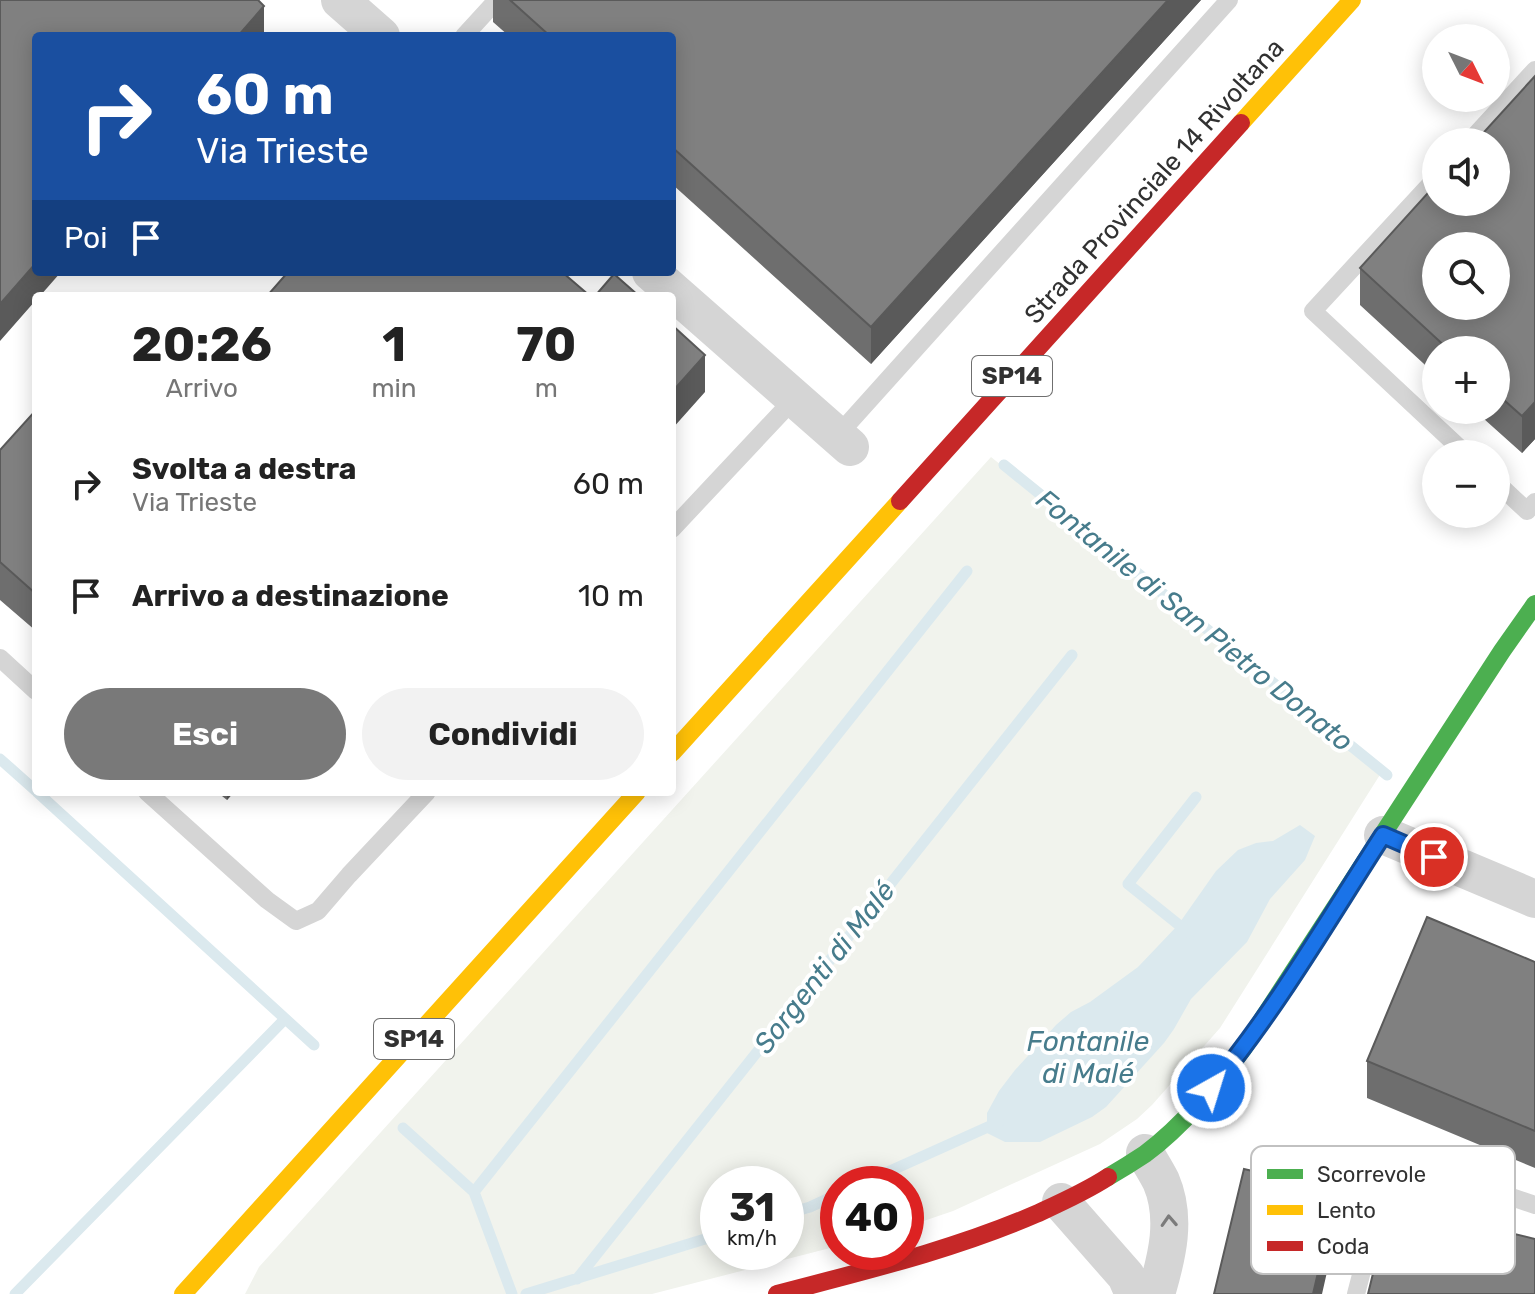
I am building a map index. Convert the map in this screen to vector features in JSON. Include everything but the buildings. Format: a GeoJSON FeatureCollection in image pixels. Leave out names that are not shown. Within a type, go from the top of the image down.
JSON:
{"type":"FeatureCollection","features":[{"type":"Feature","properties":{"kind":"main road","name":"Strada Provinciale 14 Rivoltana"},"geometry":{"type":"LineString","coordinates":[[676,749],[1352,0]]}},
{"type":"Feature","properties":{"kind":"main road"},"geometry":{"type":"LineString","coordinates":[[777,1294],[898,1263],[1022,1219],[1095,1184],[1145,1153],[1175,1127],[1230,1065],[1280,994],[1535,604]]}},
{"type":"Feature","properties":{"kind":"main road","name":"SP14"},"geometry":{"type":"LineString","coordinates":[[191,1291],[633,796]]}},
{"type":"Feature","properties":{"kind":"street"},"geometry":{"type":"LineString","coordinates":[[340,0],[376,32]]}},
{"type":"Feature","properties":{"kind":"street"},"geometry":{"type":"LineString","coordinates":[[656,276],[674,292]]}},
{"type":"Feature","properties":{"kind":"street"},"geometry":{"type":"LineString","coordinates":[[676,294],[844,442]]}},
{"type":"Feature","properties":{"kind":"street"},"geometry":{"type":"LineString","coordinates":[[1383,835],[1535,899]]}},
{"type":"Feature","properties":{"kind":"street"},"geometry":{"type":"LineString","coordinates":[[1145,1153],[1160,1178],[1170,1216],[1170,1235],[1156,1294]]}},
{"type":"Feature","properties":{"kind":"street"},"geometry":{"type":"LineString","coordinates":[[1061,1202],[1126,1276],[1134,1294]]}},
{"type":"Feature","properties":{"kind":"lane"},"geometry":{"type":"LineString","coordinates":[[468,32],[497,0]]}},
{"type":"Feature","properties":{"kind":"lane"},"geometry":{"type":"LineString","coordinates":[[844,442],[1229,0]]}},
{"type":"Feature","properties":{"kind":"lane"},"geometry":{"type":"LineString","coordinates":[[1482,128],[1535,70]]}},
{"type":"Feature","properties":{"kind":"lane"},"geometry":{"type":"LineString","coordinates":[[1422,193],[1313,311],[1451,440]]}},
{"type":"Feature","properties":{"kind":"lane"},"geometry":{"type":"LineString","coordinates":[[676,525],[795,398]]}},
{"type":"Feature","properties":{"kind":"lane"},"geometry":{"type":"LineString","coordinates":[[1510,495],[1527,511],[1535,502]]}},
{"type":"Feature","properties":{"kind":"lane"},"geometry":{"type":"LineString","coordinates":[[0,658],[32,687]]}},
{"type":"Feature","properties":{"kind":"lane"},"geometry":{"type":"LineString","coordinates":[[151,796],[267,900],[296,921],[318,911],[423,796]]}},
{"type":"Feature","properties":{"kind":"lane"},"geometry":{"type":"LineString","coordinates":[[1515,1198],[1535,1205]]}},
{"type":"Feature","properties":{"kind":"lane"},"geometry":{"type":"LineString","coordinates":[[1356,1294],[1361,1274]]}},
{"type":"Feature","properties":{"kind":"shaded area"},"geometry":{"type":"Polygon","coordinates":[[[991,457],[1383,770],[1220,1028],[1152,1105],[1100,1144],[953,1211],[924,1221],[924,1166],[820,1166],[820,1251],[804,1255],[804,1166],[700,1166],[700,1270],[745,1270],[652,1294],[245,1294],[259,1267],[991,457]]]}},
{"type":"Feature","properties":{"kind":"water","name":"Fontanile di Malé"},"geometry":{"type":"Polygon","coordinates":[[[1300,825],[1315,836],[1305,860],[1270,899],[1247,942],[1191,999],[1164,1043],[1106,1107],[1040,1142],[1005,1142],[987,1133],[987,1113],[999,1091],[1056,1025],[1138,967],[1178,925],[1216,871],[1238,850],[1273,841],[1300,825]]]}},
{"type":"Feature","properties":{"kind":"waterway","name":"Fontanile di San Pietro Donato"},"geometry":{"type":"LineString","coordinates":[[1004,465],[1387,775]]}},
{"type":"Feature","properties":{"kind":"waterway","name":"Sorgenti di Malé"},"geometry":{"type":"LineString","coordinates":[[474,1192],[967,571]]}},
{"type":"Feature","properties":{"kind":"waterway","name":"Sorgenti di Malé"},"geometry":{"type":"LineString","coordinates":[[577,1279],[1072,655]]}},
{"type":"Feature","properties":{"kind":"waterway"},"geometry":{"type":"LineString","coordinates":[[0,759],[32,787]]}},
{"type":"Feature","properties":{"kind":"waterway"},"geometry":{"type":"LineString","coordinates":[[41,796],[314,1045]]}},
{"type":"Feature","properties":{"kind":"waterway"},"geometry":{"type":"LineString","coordinates":[[1189,933],[1128,884],[1196,797]]}},
{"type":"Feature","properties":{"kind":"waterway"},"geometry":{"type":"LineString","coordinates":[[15,1294],[285,1019]]}},
{"type":"Feature","properties":{"kind":"waterway","name":"Fontanile di Malé"},"geometry":{"type":"LineString","coordinates":[[901,1166],[999,1122]]}},
{"type":"Feature","properties":{"kind":"waterway","name":"Fontanile di Malé"},"geometry":{"type":"LineString","coordinates":[[403,1128],[474,1192],[512,1294]]}},
{"type":"Feature","properties":{"kind":"waterway","name":"Fontanile di Malé"},"geometry":{"type":"LineString","coordinates":[[804,1209],[820,1202]]}},
{"type":"Feature","properties":{"kind":"waterway","name":"Fontanile di Malé"},"geometry":{"type":"LineString","coordinates":[[526,1294],[700,1241]]}},
{"type":"Feature","properties":{"kind":"traffic: fast"},"geometry":{"type":"LineString","coordinates":[[1108,1177],[1145,1154],[1173,1131],[1243,1049],[1535,604]]}},
{"type":"Feature","properties":{"kind":"traffic: slow"},"geometry":{"type":"LineString","coordinates":[[1241,123],[1352,0]]}},
{"type":"Feature","properties":{"kind":"traffic: slow"},"geometry":{"type":"LineString","coordinates":[[676,749],[900,501]]}},
{"type":"Feature","properties":{"kind":"traffic: slow"},"geometry":{"type":"LineString","coordinates":[[183,1294],[633,796]]}},
{"type":"Feature","properties":{"kind":"traffic: jam"},"geometry":{"type":"LineString","coordinates":[[900,501],[1241,123]]}},
{"type":"Feature","properties":{"kind":"traffic: jam"},"geometry":{"type":"LineString","coordinates":[[777,1294],[908,1259],[1005,1227],[1108,1177]]}},
{"type":"Feature","properties":{"kind":"route"},"geometry":{"type":"LineString","coordinates":[[1211,1088],[1280,994],[1383,835],[1434,857]]}}]}
